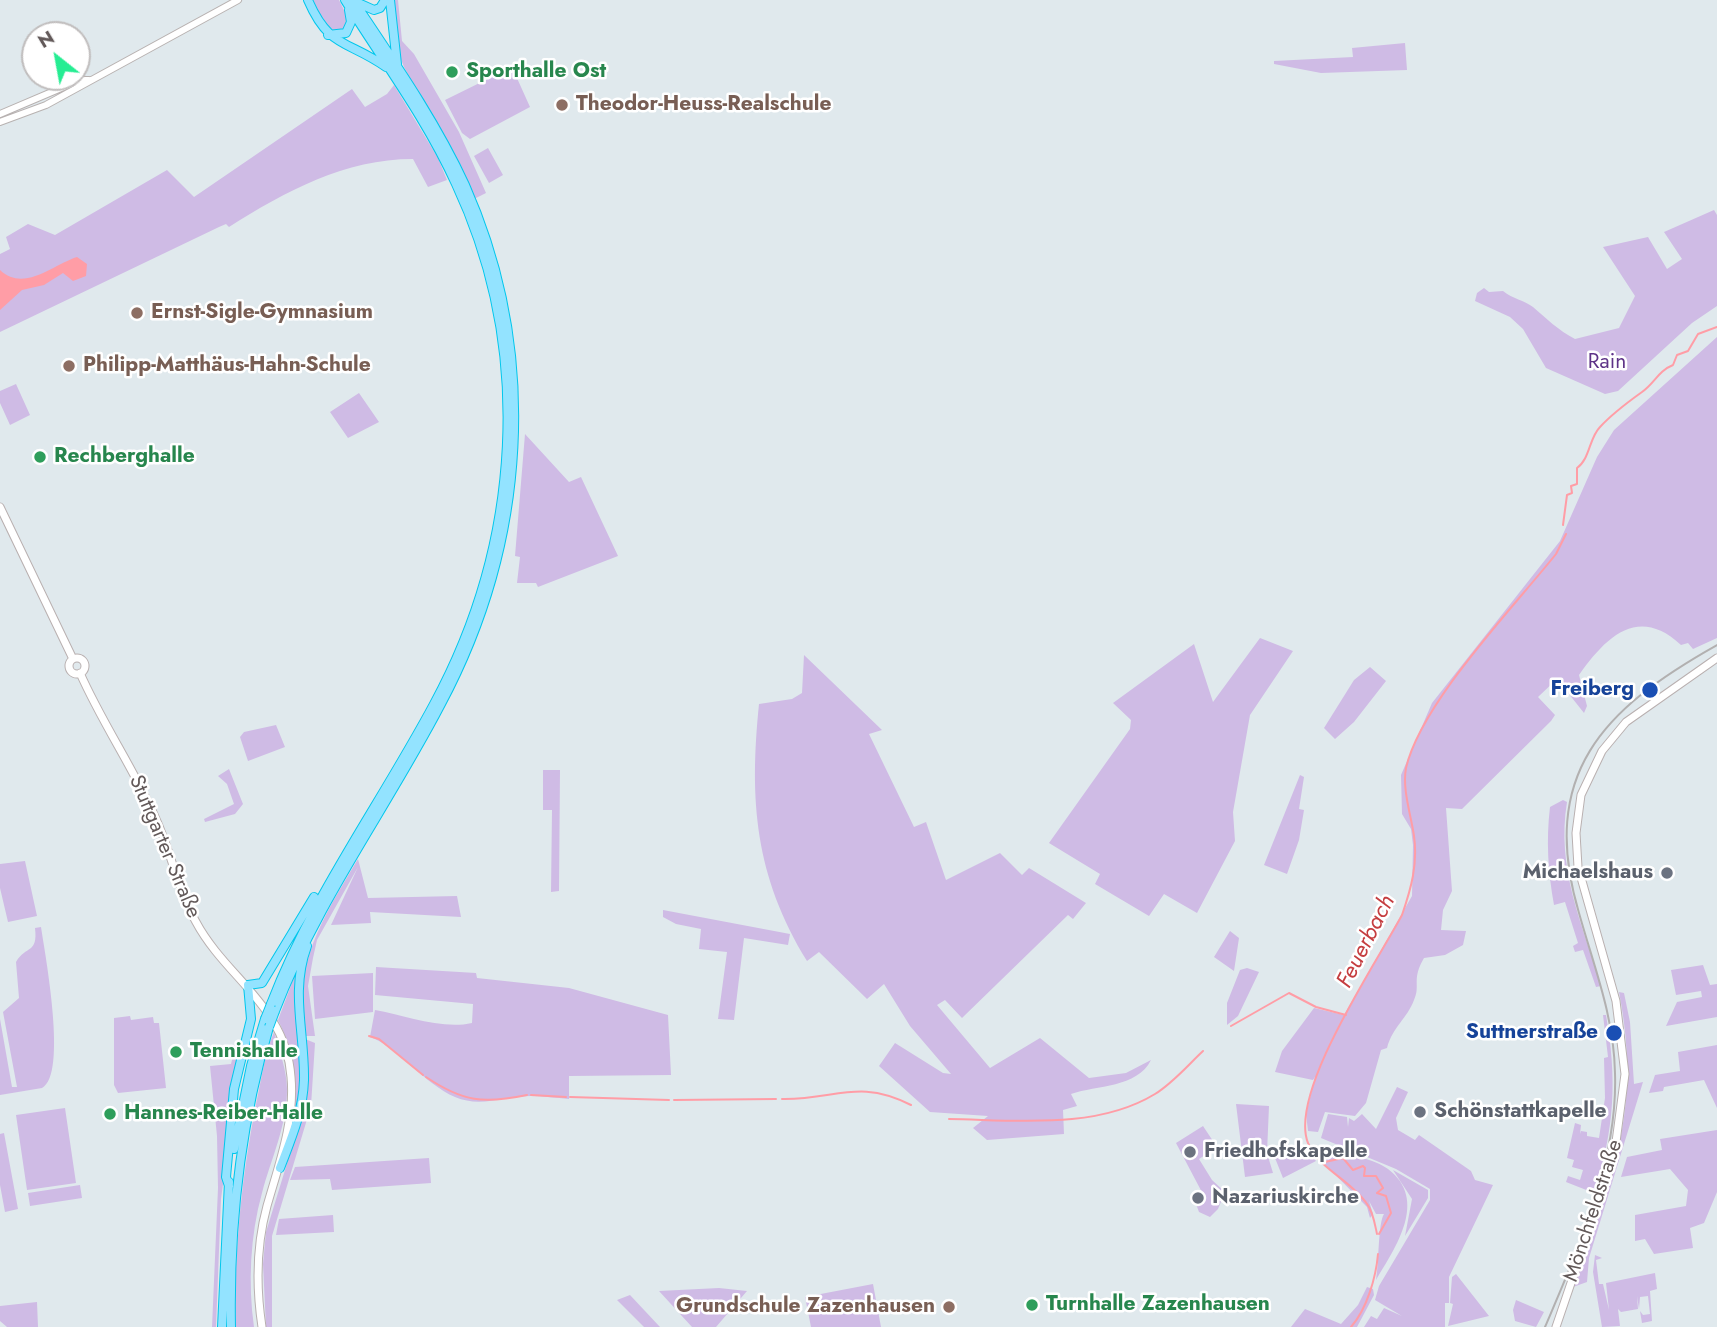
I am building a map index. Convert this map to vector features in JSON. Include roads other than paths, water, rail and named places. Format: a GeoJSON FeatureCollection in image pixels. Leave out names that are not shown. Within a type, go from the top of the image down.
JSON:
{"type":"FeatureCollection","features":[{"type":"Feature","properties":{"kind":"highway"},"geometry":{"type":"LineString","coordinates":[[308,0],[328,35],[394,69]]}},
{"type":"Feature","properties":{"kind":"highway"},"geometry":{"type":"LineString","coordinates":[[349,1],[374,10],[385,0]]}},
{"type":"Feature","properties":{"kind":"highway"},"geometry":{"type":"LineString","coordinates":[[390,0],[394,69]]}},
{"type":"Feature","properties":{"kind":"highway"},"geometry":{"type":"LineString","coordinates":[[328,35],[341,35],[349,28],[349,1]]}},
{"type":"Feature","properties":{"kind":"highway"},"geometry":{"type":"LineString","coordinates":[[270,1008],[318,914],[441,706],[473,637],[507,523],[515,447],[514,382],[508,329],[490,252],[464,184],[349,1]]}},
{"type":"Feature","properties":{"kind":"highway"},"geometry":{"type":"LineString","coordinates":[[231,1327],[232,1240],[239,1161],[270,1008],[297,941],[434,704],[484,596]]}},
{"type":"Feature","properties":{"kind":"highway"},"geometry":{"type":"LineString","coordinates":[[229,1186],[226,1177],[234,1089],[251,1019],[248,985],[262,983],[328,873],[341,861]]}},
{"type":"Feature","properties":{"kind":"highway"},"geometry":{"type":"LineString","coordinates":[[280,1168],[301,1104],[304,1073],[300,1038],[299,977],[304,955],[317,926],[318,914]]}},
{"type":"Feature","properties":{"kind":"highway"},"geometry":{"type":"LineString","coordinates":[[222,1327],[229,1186],[242,1103],[267,1023]]}},
{"type":"Feature","properties":{"kind":"main road","name":"Stuttgarter Straße"},"geometry":{"type":"LineString","coordinates":[[0,507],[73,659],[69,668],[73,673],[80,673],[153,812],[195,922],[210,946],[270,1008],[290,1064],[292,1097],[286,1133]]}},
{"type":"Feature","properties":{"kind":"main road","name":"Mönchfeldstraße"},"geometry":{"type":"LineString","coordinates":[[1556,1327],[1614,1157],[1625,1073],[1616,1001],[1578,867],[1576,833],[1581,795],[1595,762],[1618,730],[1642,708],[1717,658]]}},
{"type":"Feature","properties":{"kind":"main road"},"geometry":{"type":"LineString","coordinates":[[259,1327],[259,1250],[286,1133]]}},
{"type":"Feature","properties":{"kind":"main road"},"geometry":{"type":"LineString","coordinates":[[259,1327],[254,1289],[256,1249],[264,1206],[286,1133]]}},
{"type":"Feature","properties":{"kind":"street"},"geometry":{"type":"LineString","coordinates":[[91,79],[238,0]]}},
{"type":"Feature","properties":{"kind":"street"},"geometry":{"type":"LineString","coordinates":[[0,114],[54,91]]}},
{"type":"Feature","properties":{"kind":"street"},"geometry":{"type":"LineString","coordinates":[[0,122],[46,106],[71,91]]}},
{"type":"Feature","properties":{"kind":"waterway","name":"Feuerbach"},"geometry":{"type":"LineString","coordinates":[[1563,525],[1567,495],[1572,493],[1571,486],[1577,484],[1577,468],[1585,459],[1596,432],[1664,370],[1673,365],[1677,355],[1688,351],[1698,334],[1717,327]]}},
{"type":"Feature","properties":{"kind":"waterway","name":"Feuerbach"},"geometry":{"type":"LineString","coordinates":[[1377,1234],[1372,1214],[1361,1196],[1328,1168],[1308,1143],[1305,1121],[1311,1093],[1322,1061],[1338,1028],[1402,915],[1408,896],[1413,876],[1415,846],[1405,776],[1415,742],[1470,657],[1556,554],[1566,534]]}},
{"type":"Feature","properties":{"kind":"waterway"},"geometry":{"type":"LineString","coordinates":[[1231,1026],[1289,993],[1316,1007],[1346,1015]]}},
{"type":"Feature","properties":{"kind":"waterway"},"geometry":{"type":"LineString","coordinates":[[369,1036],[379,1039],[423,1075]]}},
{"type":"Feature","properties":{"kind":"waterway"},"geometry":{"type":"LineString","coordinates":[[949,1119],[1055,1120],[1107,1113],[1132,1105],[1162,1090],[1203,1051]]}},
{"type":"Feature","properties":{"kind":"waterway"},"geometry":{"type":"LineString","coordinates":[[426,1077],[451,1092],[474,1099],[498,1100],[527,1095]]}},
{"type":"Feature","properties":{"kind":"waterway"},"geometry":{"type":"LineString","coordinates":[[782,1099],[861,1092],[892,1097],[911,1105]]}},
{"type":"Feature","properties":{"kind":"waterway"},"geometry":{"type":"LineString","coordinates":[[531,1095],[566,1097]]}},
{"type":"Feature","properties":{"kind":"waterway"},"geometry":{"type":"LineString","coordinates":[[570,1097],[669,1100]]}},
{"type":"Feature","properties":{"kind":"waterway"},"geometry":{"type":"LineString","coordinates":[[674,1100],[776,1099]]}},
{"type":"Feature","properties":{"kind":"waterway","name":"Feuerbach"},"geometry":{"type":"LineString","coordinates":[[1325,1162],[1343,1158],[1353,1170],[1363,1166],[1364,1176],[1376,1176],[1383,1188],[1377,1193],[1386,1196],[1391,1213],[1379,1234]]}},
{"type":"Feature","properties":{"kind":"waterway","name":"Feuerbach"},"geometry":{"type":"LineString","coordinates":[[1351,1327],[1370,1292],[1378,1254]]}},
{"type":"Feature","properties":{"kind":"tram line"},"geometry":{"type":"LineString","coordinates":[[1545,1327],[1594,1203],[1610,1139],[1614,1106],[1615,1073],[1611,1032],[1568,864],[1567,821],[1575,784],[1590,751],[1612,721],[1642,694],[1717,645]]}},
{"type":"Feature","properties":{"kind":"place","name":"Sporthalle Ost"},"geometry":{"type":"Point","coordinates":[452,72]}},
{"type":"Feature","properties":{"kind":"place","name":"Theodor-Heuss-Realschule"},"geometry":{"type":"Point","coordinates":[562,105]}},
{"type":"Feature","properties":{"kind":"place","name":"Ernst-Sigle-Gymnasium"},"geometry":{"type":"Point","coordinates":[137,313]}},
{"type":"Feature","properties":{"kind":"place","name":"Philipp-Matthäus-Hahn-Schule"},"geometry":{"type":"Point","coordinates":[69,366]}},
{"type":"Feature","properties":{"kind":"place","name":"Rechberghalle"},"geometry":{"type":"Point","coordinates":[40,457]}},
{"type":"Feature","properties":{"kind":"place","name":"Freiberg"},"geometry":{"type":"Point","coordinates":[1650,690]}},
{"type":"Feature","properties":{"kind":"place","name":"Michaelshaus"},"geometry":{"type":"Point","coordinates":[1667,873]}},
{"type":"Feature","properties":{"kind":"place","name":"Suttnerstraße"},"geometry":{"type":"Point","coordinates":[1614,1033]}},
{"type":"Feature","properties":{"kind":"place","name":"Tennishalle"},"geometry":{"type":"Point","coordinates":[176,1052]}},
{"type":"Feature","properties":{"kind":"place","name":"Schönstattkapelle"},"geometry":{"type":"Point","coordinates":[1420,1112]}},
{"type":"Feature","properties":{"kind":"place","name":"Hannes-Reiber-Halle"},"geometry":{"type":"Point","coordinates":[110,1114]}},
{"type":"Feature","properties":{"kind":"place","name":"Friedhofskapelle"},"geometry":{"type":"Point","coordinates":[1190,1152]}},
{"type":"Feature","properties":{"kind":"place","name":"Nazariuskirche"},"geometry":{"type":"Point","coordinates":[1198,1198]}},
{"type":"Feature","properties":{"kind":"place","name":"Turnhalle Zazenhausen"},"geometry":{"type":"Point","coordinates":[1032,1305]}},
{"type":"Feature","properties":{"kind":"place","name":"Grundschule Zazenhausen"},"geometry":{"type":"Point","coordinates":[949,1307]}},
{"type":"Feature","properties":{"kind":"park label","name":"Rain"},"geometry":{"type":"Point","coordinates":[1607,363]}}]}
